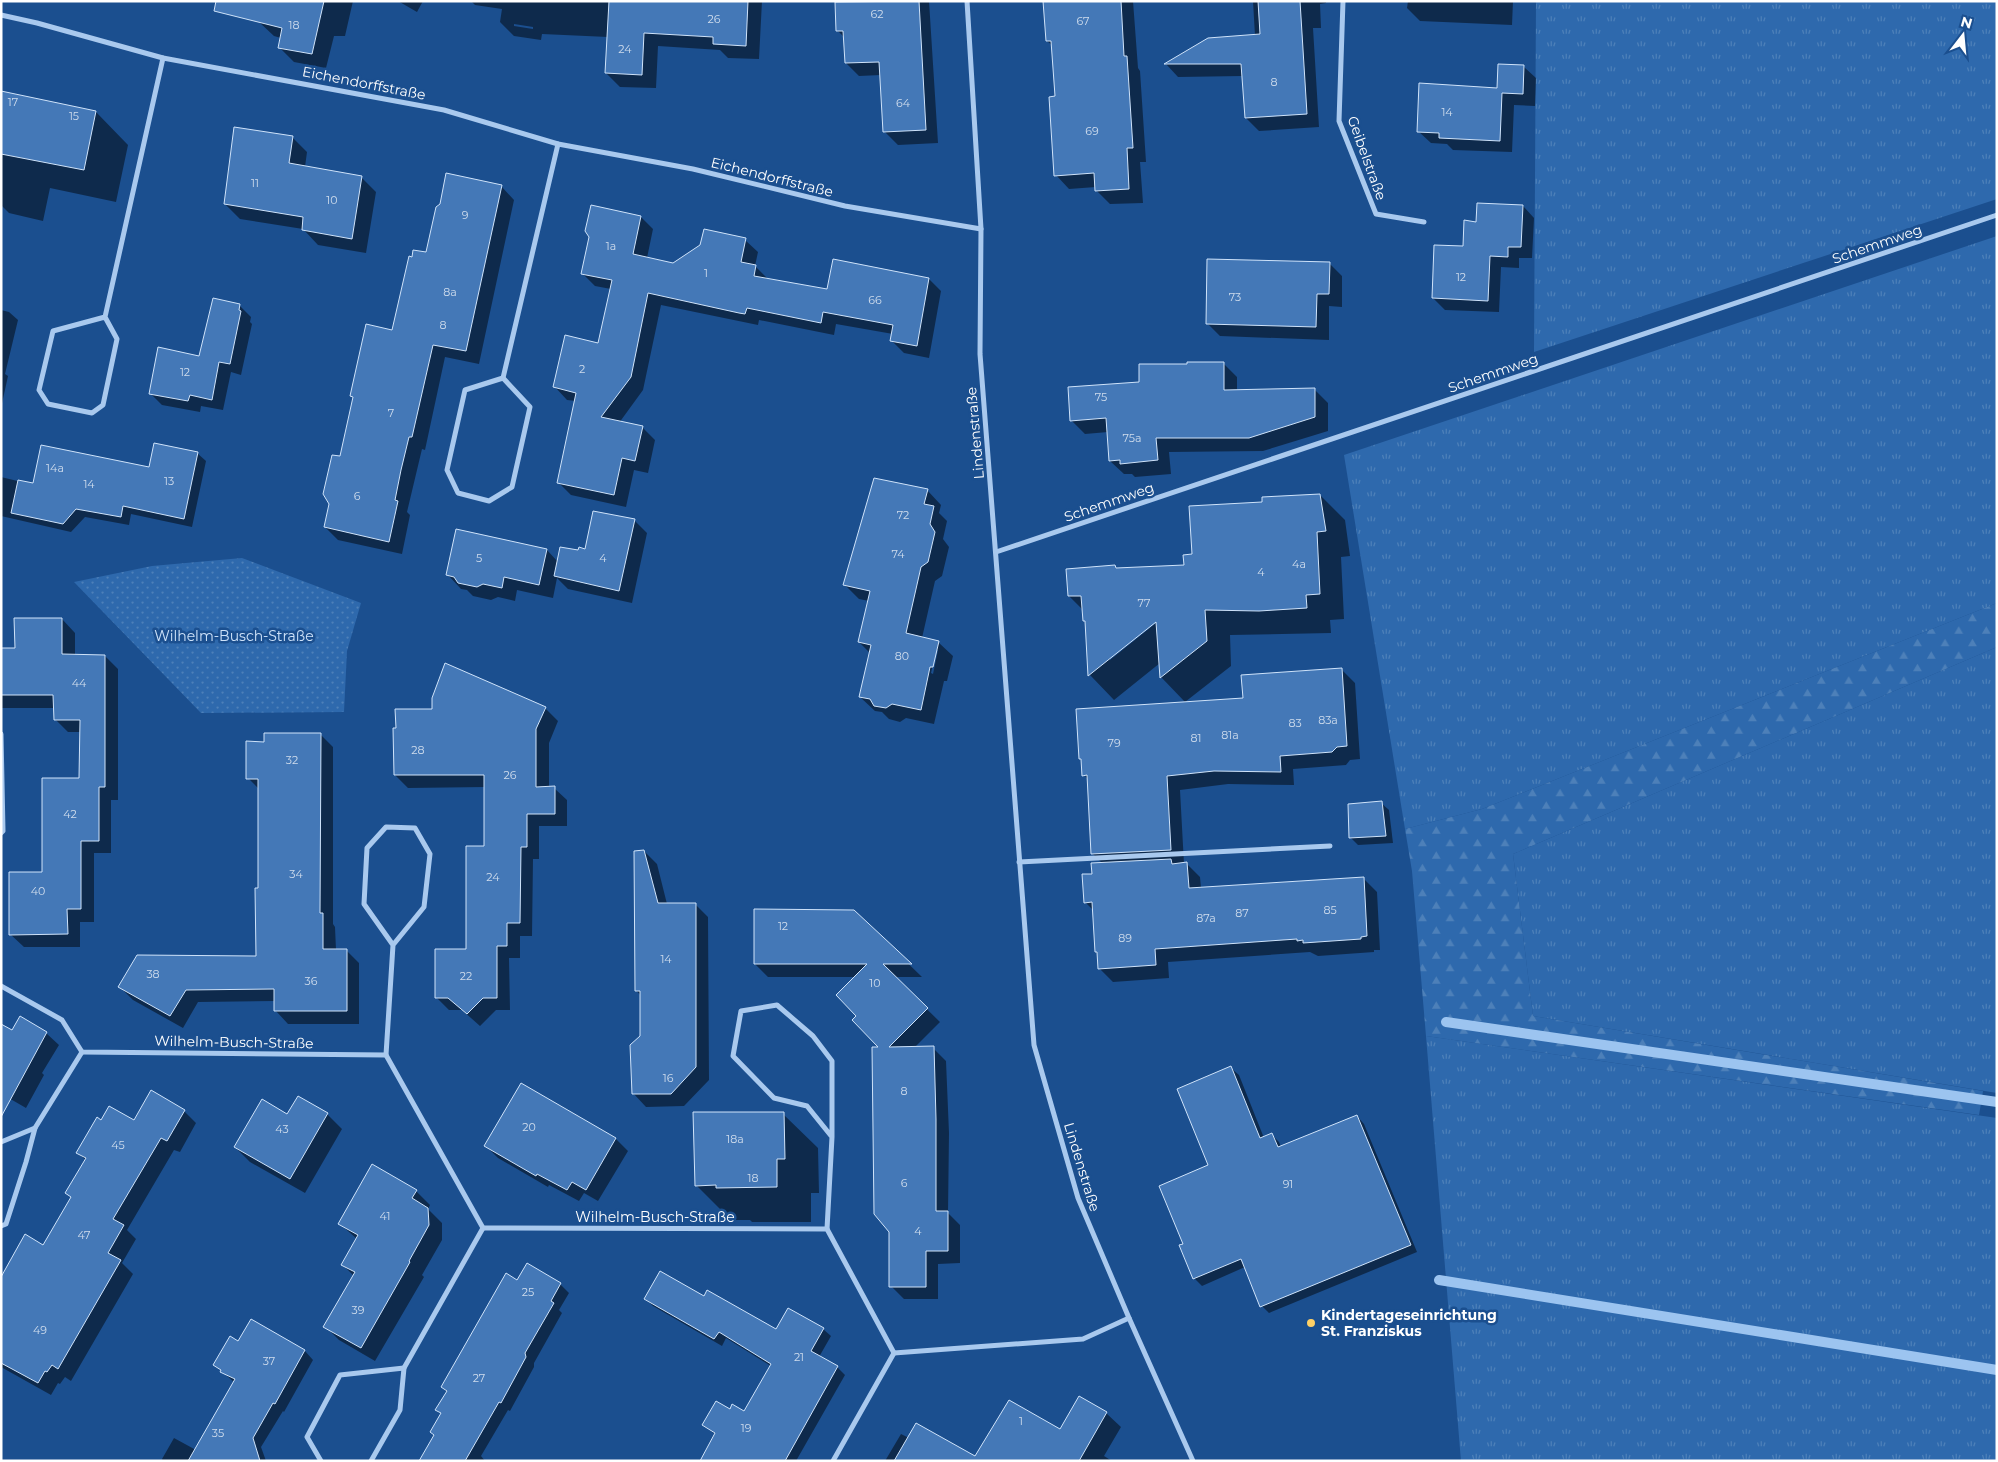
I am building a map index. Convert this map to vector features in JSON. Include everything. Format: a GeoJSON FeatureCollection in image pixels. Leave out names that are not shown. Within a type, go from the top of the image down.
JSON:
{"type":"FeatureCollection","features":[{"type":"Feature","properties":{"kind":"street","name":"Lindenstraße"},"geometry":{"type":"LineString","coordinates":[[967,1],[981,229],[980,354],[1034,1045],[1078,1198],[1193,1461]]}},
{"type":"Feature","properties":{"kind":"street","name":"Geibelstraße"},"geometry":{"type":"LineString","coordinates":[[1342,1],[1339,121],[1376,214],[1424,222]]}},
{"type":"Feature","properties":{"kind":"street","name":"Eichendorffstraße"},"geometry":{"type":"LineString","coordinates":[[1,16],[37,22],[163,58],[444,110],[558,144],[692,169],[845,206],[981,229]]}},
{"type":"Feature","properties":{"kind":"street"},"geometry":{"type":"LineString","coordinates":[[105,317],[53,331],[39,390],[48,404],[92,413],[103,405],[117,339],[105,317],[163,58]]}},
{"type":"Feature","properties":{"kind":"street"},"geometry":{"type":"LineString","coordinates":[[503,378],[558,144]]}},
{"type":"Feature","properties":{"kind":"street","name":"Schemmweg"},"geometry":{"type":"LineString","coordinates":[[996,552],[1997,215]]}},
{"type":"Feature","properties":{"kind":"street"},"geometry":{"type":"LineString","coordinates":[[503,378],[530,407],[512,487],[489,501],[458,493],[447,470],[465,390],[503,378]]}},
{"type":"Feature","properties":{"kind":"street"},"geometry":{"type":"LineString","coordinates":[[1,734],[3,831],[1,832]]}},
{"type":"Feature","properties":{"kind":"street"},"geometry":{"type":"LineString","coordinates":[[372,1461],[400,1410],[404,1368],[483,1228],[386,1055],[393,945],[424,907],[430,854],[415,828],[386,827],[367,848],[364,904],[393,945]]}},
{"type":"Feature","properties":{"kind":"street"},"geometry":{"type":"LineString","coordinates":[[1019,862],[1330,846]]}},
{"type":"Feature","properties":{"kind":"street"},"geometry":{"type":"LineString","coordinates":[[1,986],[62,1020],[82,1052],[35,1128],[6,1224],[1,1226]]}},
{"type":"Feature","properties":{"kind":"street"},"geometry":{"type":"LineString","coordinates":[[832,1138],[807,1106],[774,1098],[733,1056],[741,1011],[777,1005],[813,1036],[832,1061],[832,1138],[827,1229],[894,1353]]}},
{"type":"Feature","properties":{"kind":"street","name":"Wilhelm-Busch-Straße"},"geometry":{"type":"LineString","coordinates":[[82,1052],[386,1055]]}},
{"type":"Feature","properties":{"kind":"street"},"geometry":{"type":"LineString","coordinates":[[1,1142],[35,1128]]}},
{"type":"Feature","properties":{"kind":"street","name":"Wilhelm-Busch-Straße"},"geometry":{"type":"LineString","coordinates":[[483,1228],[827,1229]]}},
{"type":"Feature","properties":{"kind":"street"},"geometry":{"type":"LineString","coordinates":[[894,1353],[1083,1339],[1129,1318]]}},
{"type":"Feature","properties":{"kind":"street"},"geometry":{"type":"LineString","coordinates":[[833,1461],[894,1353]]}},
{"type":"Feature","properties":{"kind":"street"},"geometry":{"type":"LineString","coordinates":[[321,1461],[307,1437],[340,1375],[404,1368]]}},
{"type":"Feature","properties":{"kind":"green space"},"geometry":{"type":"Polygon","coordinates":[[[1536,1],[1997,1],[1997,199],[1534,352],[1536,1]]]}},
{"type":"Feature","properties":{"kind":"green space"},"geometry":{"type":"Polygon","coordinates":[[[1997,236],[1997,603],[1482,809],[1405,829],[1344,455],[1997,236]]]}},
{"type":"Feature","properties":{"kind":"green space","name":"Wilhelm-Busch-Straße"},"geometry":{"type":"Polygon","coordinates":[[[242,558],[361,603],[347,651],[344,712],[201,713],[74,582],[152,566],[242,558]]]}},
{"type":"Feature","properties":{"kind":"green space"},"geometry":{"type":"Polygon","coordinates":[[[1997,603],[1997,647],[1513,854],[1533,1016],[1983,1091],[1979,1115],[1426,1036],[1412,871],[1405,829],[1482,809],[1997,603]]]}},
{"type":"Feature","properties":{"kind":"green space"},"geometry":{"type":"Polygon","coordinates":[[[1997,647],[1997,1093],[1533,1016],[1513,854],[1997,647]]]}},
{"type":"Feature","properties":{"kind":"green space"},"geometry":{"type":"Polygon","coordinates":[[[1426,1036],[1997,1118],[1997,1461],[1461,1461],[1426,1036]]]}},
{"type":"Feature","properties":{"kind":"building"},"geometry":{"type":"Polygon","coordinates":[[[216,1],[324,1],[312,54],[278,48],[282,28],[214,11],[216,1]]]}},
{"type":"Feature","properties":{"kind":"building"},"geometry":{"type":"Polygon","coordinates":[[[609,1],[748,1],[746,46],[713,44],[713,37],[644,33],[642,75],[605,73],[609,1]]]}},
{"type":"Feature","properties":{"kind":"building"},"geometry":{"type":"Polygon","coordinates":[[[919,1],[926,130],[883,132],[879,62],[845,63],[843,31],[836,31],[835,2],[919,1]]]}},
{"type":"Feature","properties":{"kind":"building"},"geometry":{"type":"Polygon","coordinates":[[[1043,1],[1121,1],[1124,56],[1127,56],[1133,148],[1127,148],[1129,189],[1095,191],[1094,173],[1054,176],[1049,97],[1055,96],[1051,41],[1046,41],[1043,1]]]}},
{"type":"Feature","properties":{"kind":"building"},"geometry":{"type":"Polygon","coordinates":[[[1258,1],[1300,1],[1307,114],[1245,118],[1241,64],[1164,64],[1208,38],[1260,34],[1258,1]]]}},
{"type":"Feature","properties":{"kind":"building"},"geometry":{"type":"Polygon","coordinates":[[[1498,64],[1524,65],[1523,94],[1502,93],[1500,141],[1439,138],[1439,133],[1417,132],[1419,83],[1497,88],[1498,64]]]}},
{"type":"Feature","properties":{"kind":"building"},"geometry":{"type":"Polygon","coordinates":[[[1,91],[96,111],[84,170],[1,154],[1,91]]]}},
{"type":"Feature","properties":{"kind":"building"},"geometry":{"type":"Polygon","coordinates":[[[234,127],[293,136],[289,163],[362,176],[352,239],[302,230],[303,217],[224,204],[234,127]]]}},
{"type":"Feature","properties":{"kind":"building"},"geometry":{"type":"Polygon","coordinates":[[[446,173],[502,185],[466,351],[433,345],[412,437],[409,437],[401,470],[395,500],[398,501],[389,542],[324,527],[329,504],[323,494],[332,455],[340,456],[353,397],[350,396],[366,324],[392,330],[409,256],[412,257],[413,250],[426,252],[436,207],[440,204],[446,173]]]}},
{"type":"Feature","properties":{"kind":"building"},"geometry":{"type":"Polygon","coordinates":[[[1477,203],[1523,205],[1521,247],[1508,247],[1508,257],[1490,256],[1488,301],[1432,298],[1434,245],[1463,246],[1464,220],[1476,222],[1477,203]]]}},
{"type":"Feature","properties":{"kind":"building"},"geometry":{"type":"Polygon","coordinates":[[[591,205],[641,216],[633,254],[673,263],[700,245],[704,229],[746,238],[741,262],[756,265],[754,276],[827,289],[833,259],[929,278],[917,346],[890,341],[893,325],[823,312],[821,323],[747,308],[745,314],[648,293],[631,377],[601,417],[643,426],[635,461],[622,458],[614,495],[557,483],[576,393],[553,387],[565,335],[598,343],[612,280],[581,274],[589,237],[585,231],[591,205]]]}},
{"type":"Feature","properties":{"kind":"building"},"geometry":{"type":"Polygon","coordinates":[[[1207,259],[1330,262],[1329,294],[1317,294],[1316,327],[1206,324],[1207,259]]]}},
{"type":"Feature","properties":{"kind":"building"},"geometry":{"type":"Polygon","coordinates":[[[213,298],[240,304],[239,310],[241,311],[230,364],[219,362],[212,400],[190,395],[188,401],[149,394],[158,347],[199,356],[213,298]]]}},
{"type":"Feature","properties":{"kind":"building"},"geometry":{"type":"Polygon","coordinates":[[[1187,362],[1224,362],[1224,390],[1315,388],[1315,417],[1249,438],[1156,438],[1158,460],[1120,464],[1120,460],[1109,461],[1106,418],[1070,421],[1068,387],[1139,382],[1139,364],[1187,364],[1187,362]]]}},
{"type":"Feature","properties":{"kind":"building"},"geometry":{"type":"Polygon","coordinates":[[[154,443],[198,452],[184,519],[123,506],[121,517],[76,509],[63,524],[11,513],[18,480],[33,483],[41,445],[149,467],[154,443]]]}},
{"type":"Feature","properties":{"kind":"building"},"geometry":{"type":"Polygon","coordinates":[[[874,478],[928,489],[924,504],[934,506],[930,524],[935,532],[928,562],[921,567],[906,633],[939,641],[933,667],[930,667],[921,710],[892,704],[886,708],[874,706],[870,699],[859,697],[871,645],[858,642],[870,591],[843,585],[874,478]]]}},
{"type":"Feature","properties":{"kind":"building"},"geometry":{"type":"Polygon","coordinates":[[[1320,494],[1326,531],[1317,532],[1320,594],[1306,595],[1307,608],[1259,611],[1205,610],[1207,641],[1160,678],[1156,622],[1088,676],[1085,621],[1083,621],[1081,596],[1068,596],[1066,569],[1115,565],[1116,568],[1184,565],[1183,555],[1192,554],[1189,506],[1262,502],[1262,497],[1320,494]]]}},
{"type":"Feature","properties":{"kind":"building"},"geometry":{"type":"Polygon","coordinates":[[[593,511],[635,519],[619,591],[554,576],[560,547],[578,550],[579,547],[585,549],[593,511]]]}},
{"type":"Feature","properties":{"kind":"building"},"geometry":{"type":"Polygon","coordinates":[[[456,529],[547,549],[539,585],[504,577],[502,588],[483,584],[477,587],[458,583],[454,577],[446,575],[456,529]]]}},
{"type":"Feature","properties":{"kind":"building"},"geometry":{"type":"Polygon","coordinates":[[[14,618],[62,618],[62,654],[105,655],[105,787],[99,787],[99,841],[81,841],[81,909],[67,909],[68,934],[9,935],[9,872],[42,872],[42,778],[79,778],[80,720],[54,720],[53,695],[1,695],[1,648],[15,648],[14,618]]]}},
{"type":"Feature","properties":{"kind":"building"},"geometry":{"type":"Polygon","coordinates":[[[445,663],[546,707],[536,729],[536,787],[555,786],[555,814],[527,814],[527,847],[521,847],[520,923],[507,923],[507,946],[497,946],[497,998],[483,998],[467,1014],[448,998],[435,998],[435,949],[466,949],[466,846],[484,846],[484,775],[394,775],[393,728],[396,728],[395,709],[432,709],[432,698],[445,663]]]}},
{"type":"Feature","properties":{"kind":"building"},"geometry":{"type":"Polygon","coordinates":[[[1342,668],[1347,746],[1337,747],[1332,752],[1280,756],[1281,772],[1214,771],[1167,776],[1171,850],[1091,854],[1087,775],[1082,776],[1081,759],[1079,759],[1076,709],[1243,698],[1241,675],[1342,668]]]}},
{"type":"Feature","properties":{"kind":"building"},"geometry":{"type":"Polygon","coordinates":[[[264,733],[321,733],[320,913],[323,913],[323,949],[347,949],[347,1011],[274,1011],[274,989],[186,990],[170,1016],[118,987],[137,955],[256,956],[255,888],[258,888],[258,779],[246,779],[246,741],[264,742],[264,733]]]}},
{"type":"Feature","properties":{"kind":"building"},"geometry":{"type":"Polygon","coordinates":[[[1382,801],[1386,836],[1349,838],[1348,804],[1382,801]]]}},
{"type":"Feature","properties":{"kind":"building"},"geometry":{"type":"Polygon","coordinates":[[[644,850],[658,903],[696,903],[696,1067],[671,1094],[632,1094],[630,1045],[640,1036],[640,991],[635,991],[634,851],[644,850]]]}},
{"type":"Feature","properties":{"kind":"building"},"geometry":{"type":"Polygon","coordinates":[[[1171,859],[1172,864],[1187,862],[1189,888],[1364,877],[1367,936],[1361,937],[1361,939],[1303,943],[1303,940],[1297,941],[1297,939],[1155,949],[1156,965],[1098,969],[1092,902],[1084,903],[1082,874],[1092,874],[1091,863],[1171,859]]]}},
{"type":"Feature","properties":{"kind":"building"},"geometry":{"type":"Polygon","coordinates":[[[754,909],[854,910],[912,964],[883,964],[928,1008],[889,1047],[934,1046],[936,1211],[948,1211],[948,1251],[926,1251],[926,1287],[889,1287],[889,1232],[874,1214],[872,1047],[878,1047],[852,1020],[856,1016],[836,995],[867,964],[754,964],[754,909]]]}},
{"type":"Feature","properties":{"kind":"building"},"geometry":{"type":"Polygon","coordinates":[[[20,1016],[47,1032],[1,1117],[1,1024],[12,1030],[20,1016]]]}},
{"type":"Feature","properties":{"kind":"building"},"geometry":{"type":"Polygon","coordinates":[[[1231,1066],[1260,1138],[1272,1133],[1278,1147],[1357,1115],[1411,1245],[1260,1307],[1241,1259],[1193,1279],[1179,1245],[1183,1244],[1159,1186],[1208,1165],[1177,1089],[1231,1066]]]}},
{"type":"Feature","properties":{"kind":"building"},"geometry":{"type":"Polygon","coordinates":[[[521,1083],[616,1138],[586,1190],[572,1182],[567,1190],[537,1174],[536,1176],[484,1146],[521,1083]]]}},
{"type":"Feature","properties":{"kind":"building"},"geometry":{"type":"Polygon","coordinates":[[[151,1090],[185,1110],[167,1141],[161,1138],[113,1219],[124,1225],[108,1253],[121,1260],[58,1369],[52,1365],[47,1372],[45,1371],[38,1383],[1,1363],[1,1277],[25,1234],[43,1245],[71,1197],[65,1193],[86,1158],[76,1153],[97,1117],[101,1120],[109,1106],[134,1120],[151,1090]]]}},
{"type":"Feature","properties":{"kind":"building"},"geometry":{"type":"Polygon","coordinates":[[[298,1096],[328,1113],[290,1179],[234,1147],[262,1099],[287,1114],[298,1096]]]}},
{"type":"Feature","properties":{"kind":"building"},"geometry":{"type":"Polygon","coordinates":[[[693,1112],[784,1112],[785,1159],[777,1159],[777,1187],[716,1188],[716,1185],[695,1186],[693,1112]]]}},
{"type":"Feature","properties":{"kind":"building"},"geometry":{"type":"Polygon","coordinates":[[[372,1164],[417,1190],[412,1198],[428,1208],[429,1225],[361,1348],[323,1327],[355,1272],[341,1265],[358,1235],[338,1224],[372,1164]]]}},
{"type":"Feature","properties":{"kind":"building"},"geometry":{"type":"Polygon","coordinates":[[[527,1263],[561,1283],[551,1301],[554,1303],[525,1353],[526,1357],[501,1403],[499,1402],[465,1461],[419,1461],[434,1435],[430,1432],[441,1413],[435,1410],[447,1391],[441,1387],[506,1273],[517,1280],[527,1263]]]}},
{"type":"Feature","properties":{"kind":"building"},"geometry":{"type":"Polygon","coordinates":[[[660,1271],[704,1296],[707,1290],[776,1329],[788,1308],[824,1328],[811,1351],[838,1366],[785,1461],[700,1461],[715,1433],[702,1425],[716,1401],[730,1409],[732,1404],[744,1411],[771,1364],[719,1332],[714,1339],[644,1299],[660,1271]]]}},
{"type":"Feature","properties":{"kind":"building"},"geometry":{"type":"Polygon","coordinates":[[[251,1319],[305,1350],[275,1404],[273,1403],[253,1438],[260,1461],[188,1461],[235,1379],[220,1372],[221,1370],[213,1365],[230,1336],[238,1341],[251,1319]]]}},
{"type":"Feature","properties":{"kind":"building"},"geometry":{"type":"Polygon","coordinates":[[[1079,1396],[1107,1412],[1079,1461],[894,1461],[916,1423],[975,1456],[1009,1400],[1060,1429],[1079,1396]]]}},
{"type":"Feature","properties":{"kind":"waterway"},"geometry":{"type":"LineString","coordinates":[[1446,1022],[1997,1102]]}},
{"type":"Feature","properties":{"kind":"waterway"},"geometry":{"type":"LineString","coordinates":[[1439,1280],[1997,1370]]}},
{"type":"Feature","properties":{"kind":"place","name":"Kindertageseinrichtung St. Franziskus"},"geometry":{"type":"Point","coordinates":[1311,1323]}}]}
